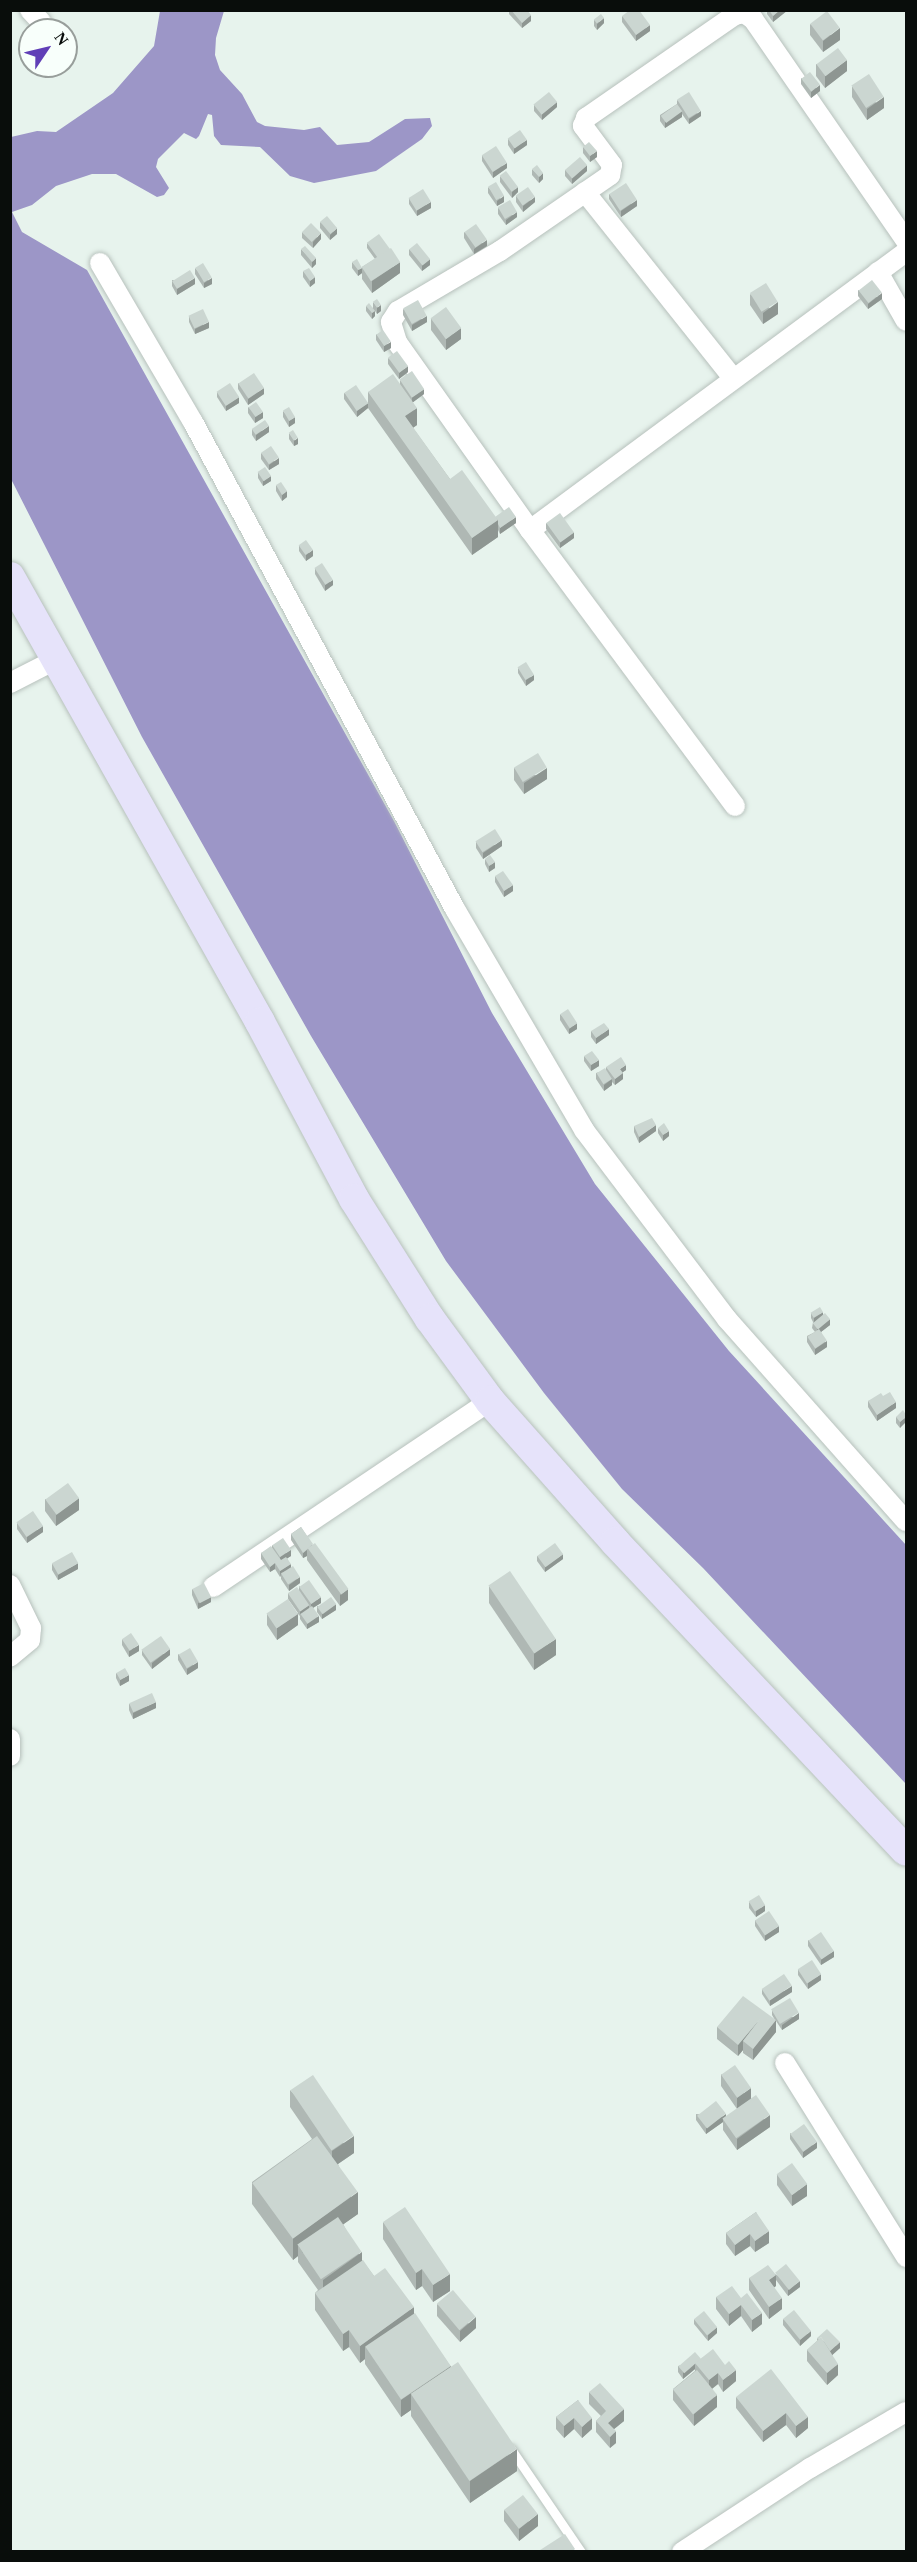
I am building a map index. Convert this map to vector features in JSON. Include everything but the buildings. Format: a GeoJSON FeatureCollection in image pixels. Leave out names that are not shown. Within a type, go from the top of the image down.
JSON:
{"type":"FeatureCollection","features":[{"type":"Feature","properties":{"kind":"main road"},"geometry":{"type":"LineString","coordinates":[[10,577],[260,1022],[354,1200],[430,1319],[490,1401],[615,1542],[906,1851]]}},
{"type":"Feature","properties":{"kind":"street"},"geometry":{"type":"LineString","coordinates":[[735,806],[530,530],[397,342],[391,322],[398,311],[500,251],[613,172],[612,165],[583,126],[586,117],[735,15],[744,13],[753,19],[906,241]]}},
{"type":"Feature","properties":{"kind":"street"},"geometry":{"type":"LineString","coordinates":[[585,192],[732,377]]}},
{"type":"Feature","properties":{"kind":"street"},"geometry":{"type":"LineString","coordinates":[[530,530],[732,377],[906,252]]}},
{"type":"Feature","properties":{"kind":"street"},"geometry":{"type":"LineString","coordinates":[[100,263],[193,422],[455,909],[584,1130],[727,1319],[906,1521]]}},
{"type":"Feature","properties":{"kind":"street"},"geometry":{"type":"LineString","coordinates":[[878,272],[906,321]]}},
{"type":"Feature","properties":{"kind":"street"},"geometry":{"type":"LineString","coordinates":[[10,683],[57,659]]}},
{"type":"Feature","properties":{"kind":"street"},"geometry":{"type":"LineString","coordinates":[[213,1587],[490,1401]]}},
{"type":"Feature","properties":{"kind":"street"},"geometry":{"type":"LineString","coordinates":[[10,1585],[31,1628],[30,1640],[10,1657]]}},
{"type":"Feature","properties":{"kind":"street"},"geometry":{"type":"LineString","coordinates":[[10,1739],[10,1756]]}},
{"type":"Feature","properties":{"kind":"street"},"geometry":{"type":"LineString","coordinates":[[785,2063],[906,2257]]}},
{"type":"Feature","properties":{"kind":"street"},"geometry":{"type":"LineString","coordinates":[[682,2552],[810,2468],[906,2412]]}},
{"type":"Feature","properties":{"kind":"lane"},"geometry":{"type":"LineString","coordinates":[[501,2435],[580,2552]]}},
{"type":"Feature","properties":{"kind":"shaded area"},"geometry":{"type":"Polygon","coordinates":[[[160,11],[224,11],[216,38],[215,55],[220,70],[242,94],[257,122],[265,126],[304,130],[320,127],[337,145],[369,142],[405,119],[430,118],[432,126],[422,139],[376,171],[314,183],[290,176],[260,147],[221,145],[214,136],[212,115],[208,114],[196,139],[184,133],[158,159],[156,167],[169,188],[164,195],[157,197],[116,174],[92,174],[56,186],[32,205],[12,212],[22,232],[87,270],[394,821],[492,1013],[595,1184],[729,1351],[906,1545],[906,1784],[703,1568],[622,1489],[544,1393],[446,1261],[311,1036],[142,737],[11,479],[11,137],[37,131],[56,132],[113,93],[154,46],[160,11]]]}}]}
